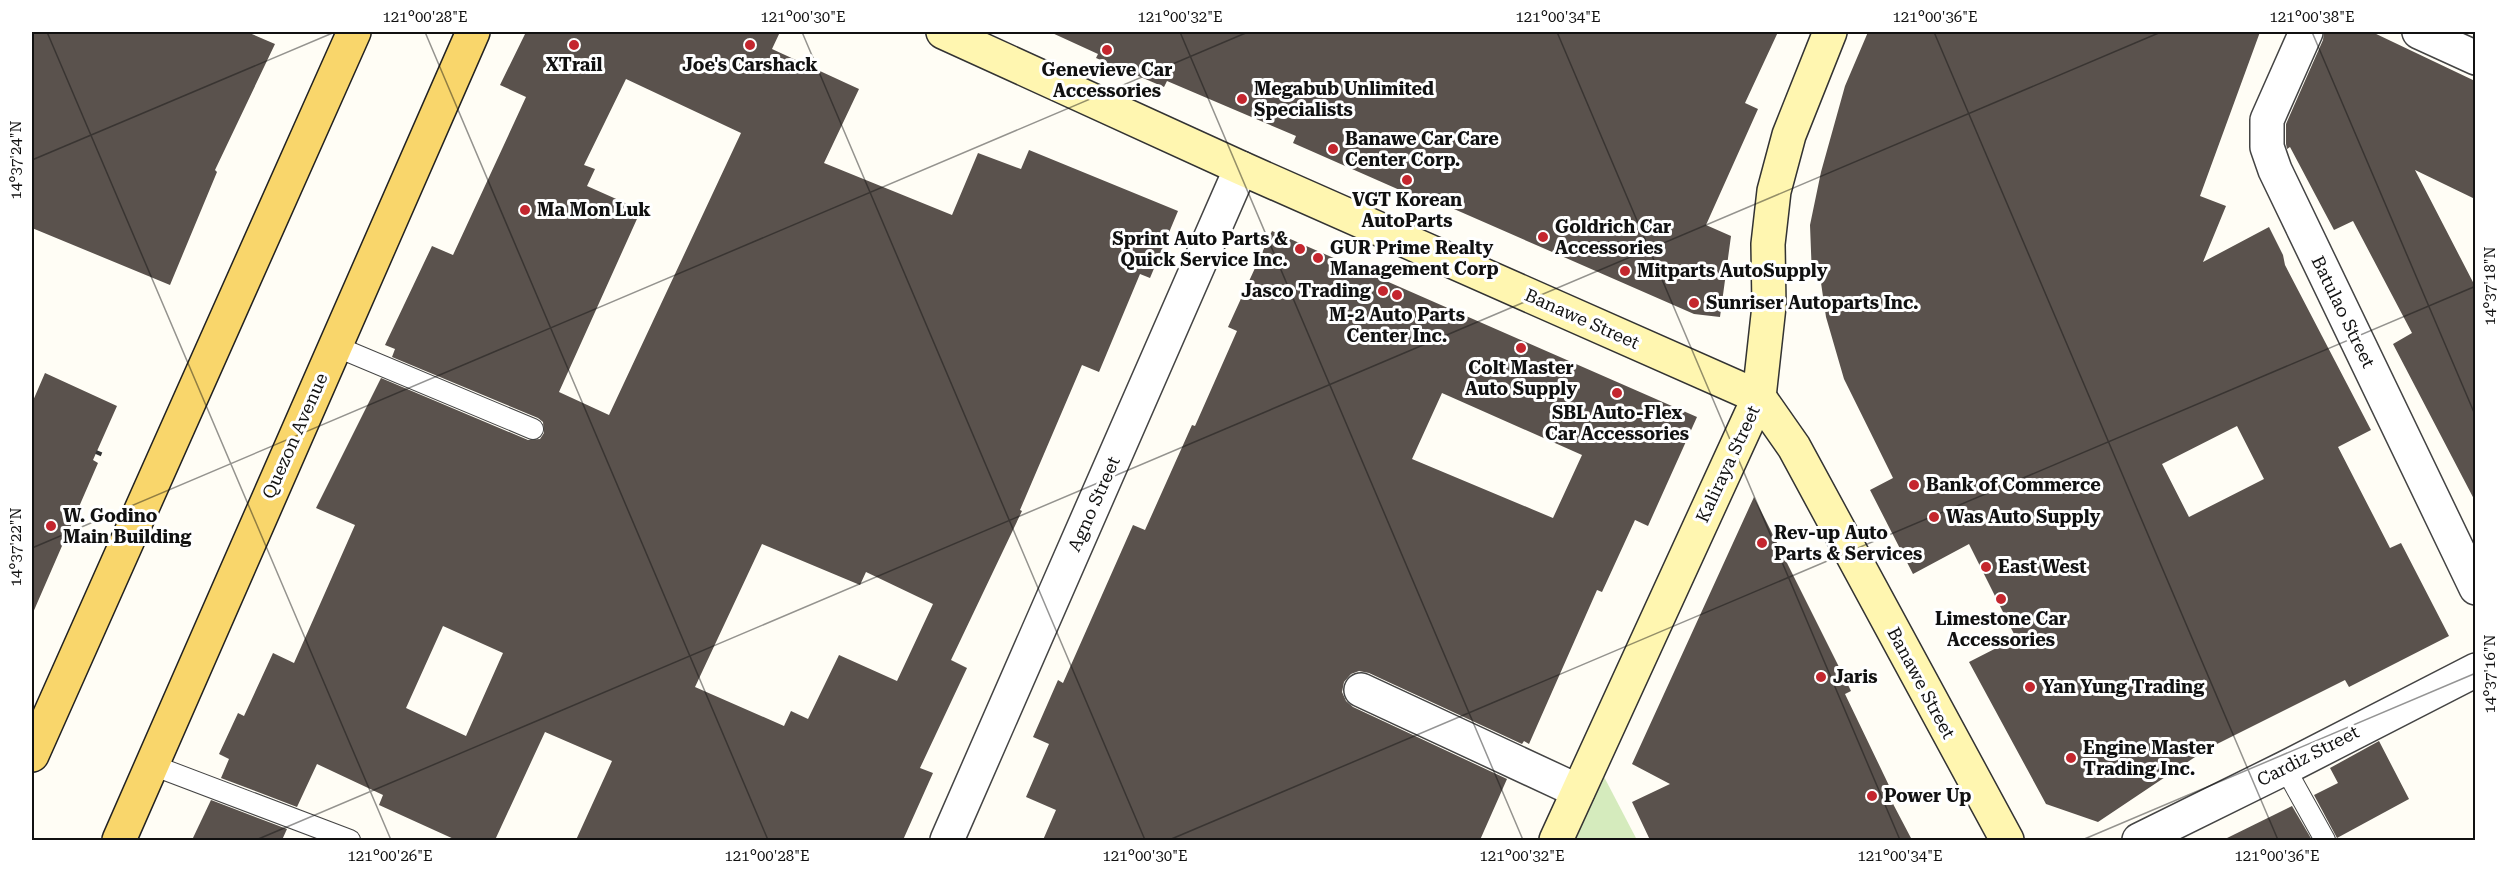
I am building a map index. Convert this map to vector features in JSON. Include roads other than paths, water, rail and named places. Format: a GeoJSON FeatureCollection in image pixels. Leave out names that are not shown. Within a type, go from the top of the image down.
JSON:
{"type":"FeatureCollection","features":[{"type":"Feature","properties":{"kind":"main road"},"geometry":{"type":"LineString","coordinates":[[32,755],[354,32]]}},
{"type":"Feature","properties":{"kind":"main road","name":"Quezon Avenue"},"geometry":{"type":"LineString","coordinates":[[119,840],[472,32]]}},
{"type":"Feature","properties":{"kind":"main road","name":"Banawe Street"},"geometry":{"type":"LineString","coordinates":[[943,32],[1241,168],[1759,397],[1794,447],[2007,840]]}},
{"type":"Feature","properties":{"kind":"main road","name":"Kaliraya Street"},"geometry":{"type":"LineString","coordinates":[[1556,840],[1759,397],[1769,306],[1768,243],[1774,191],[1789,135],[1830,32]]}},
{"type":"Feature","properties":{"kind":"street","name":"Batulao Street"},"geometry":{"type":"LineString","coordinates":[[2306,32],[2267,120],[2267,147],[2275,170],[2475,588]]}},
{"type":"Feature","properties":{"kind":"street"},"geometry":{"type":"LineString","coordinates":[[2419,32],[2475,58]]}},
{"type":"Feature","properties":{"kind":"street","name":"Agno Street"},"geometry":{"type":"LineString","coordinates":[[947,840],[1241,168]]}},
{"type":"Feature","properties":{"kind":"street","name":"Cardiz Street"},"geometry":{"type":"LineString","coordinates":[[2139,840],[2285,768],[2475,669]]}},
{"type":"Feature","properties":{"kind":"street"},"geometry":{"type":"LineString","coordinates":[[1360,690],[1578,791]]}},
{"type":"Feature","properties":{"kind":"lane"},"geometry":{"type":"LineString","coordinates":[[335,346],[533,429]]}},
{"type":"Feature","properties":{"kind":"lane"},"geometry":{"type":"LineString","coordinates":[[152,765],[312,834],[351,840]]}},
{"type":"Feature","properties":{"kind":"lane"},"geometry":{"type":"LineString","coordinates":[[2285,768],[2325,840]]}},
{"type":"Feature","properties":{"kind":"place","name":"XTrail"},"geometry":{"type":"Point","coordinates":[574,45]}},
{"type":"Feature","properties":{"kind":"place","name":"Joe's Carshack"},"geometry":{"type":"Point","coordinates":[750,45]}},
{"type":"Feature","properties":{"kind":"place","name":"Genevieve Car Accessories"},"geometry":{"type":"Point","coordinates":[1107,50]}},
{"type":"Feature","properties":{"kind":"place","name":"Megabub Unlimited Specialists"},"geometry":{"type":"Point","coordinates":[1242,99]}},
{"type":"Feature","properties":{"kind":"place","name":"Banawe Car Care Center Corp."},"geometry":{"type":"Point","coordinates":[1333,149]}},
{"type":"Feature","properties":{"kind":"place","name":"VGT Korean AutoParts"},"geometry":{"type":"Point","coordinates":[1407,180]}},
{"type":"Feature","properties":{"kind":"place","name":"Ma Mon Luk"},"geometry":{"type":"Point","coordinates":[525,210]}},
{"type":"Feature","properties":{"kind":"place","name":"Goldrich Car Accessories"},"geometry":{"type":"Point","coordinates":[1543,237]}},
{"type":"Feature","properties":{"kind":"place","name":"Sprint Auto Parts & Quick Service Inc."},"geometry":{"type":"Point","coordinates":[1300,249]}},
{"type":"Feature","properties":{"kind":"place","name":"GUR Prime Realty Management Corp"},"geometry":{"type":"Point","coordinates":[1318,258]}},
{"type":"Feature","properties":{"kind":"place","name":"Mitparts AutoSupply"},"geometry":{"type":"Point","coordinates":[1625,271]}},
{"type":"Feature","properties":{"kind":"place","name":"Jasco Trading"},"geometry":{"type":"Point","coordinates":[1383,291]}},
{"type":"Feature","properties":{"kind":"place","name":"M-2 Auto Parts Center Inc."},"geometry":{"type":"Point","coordinates":[1397,295]}},
{"type":"Feature","properties":{"kind":"place","name":"Sunriser Autoparts Inc."},"geometry":{"type":"Point","coordinates":[1694,303]}},
{"type":"Feature","properties":{"kind":"place","name":"Colt Master Auto Supply"},"geometry":{"type":"Point","coordinates":[1521,348]}},
{"type":"Feature","properties":{"kind":"place","name":"SBL Auto-Flex Car Accessories"},"geometry":{"type":"Point","coordinates":[1617,393]}},
{"type":"Feature","properties":{"kind":"place","name":"Bank of Commerce"},"geometry":{"type":"Point","coordinates":[1914,485]}},
{"type":"Feature","properties":{"kind":"place","name":"Was Auto Supply"},"geometry":{"type":"Point","coordinates":[1934,517]}},
{"type":"Feature","properties":{"kind":"place","name":"W. Godino Main Building"},"geometry":{"type":"Point","coordinates":[51,526]}},
{"type":"Feature","properties":{"kind":"place","name":"Rev-up Auto Parts & Services"},"geometry":{"type":"Point","coordinates":[1762,543]}},
{"type":"Feature","properties":{"kind":"place","name":"East West"},"geometry":{"type":"Point","coordinates":[1986,567]}},
{"type":"Feature","properties":{"kind":"place","name":"Limestone Car Accessories"},"geometry":{"type":"Point","coordinates":[2001,599]}},
{"type":"Feature","properties":{"kind":"place","name":"Jaris"},"geometry":{"type":"Point","coordinates":[1821,677]}},
{"type":"Feature","properties":{"kind":"place","name":"Yan Yung Trading"},"geometry":{"type":"Point","coordinates":[2030,687]}},
{"type":"Feature","properties":{"kind":"place","name":"Engine Master Trading Inc."},"geometry":{"type":"Point","coordinates":[2071,758]}},
{"type":"Feature","properties":{"kind":"place","name":"Power Up"},"geometry":{"type":"Point","coordinates":[1872,796]}}]}
